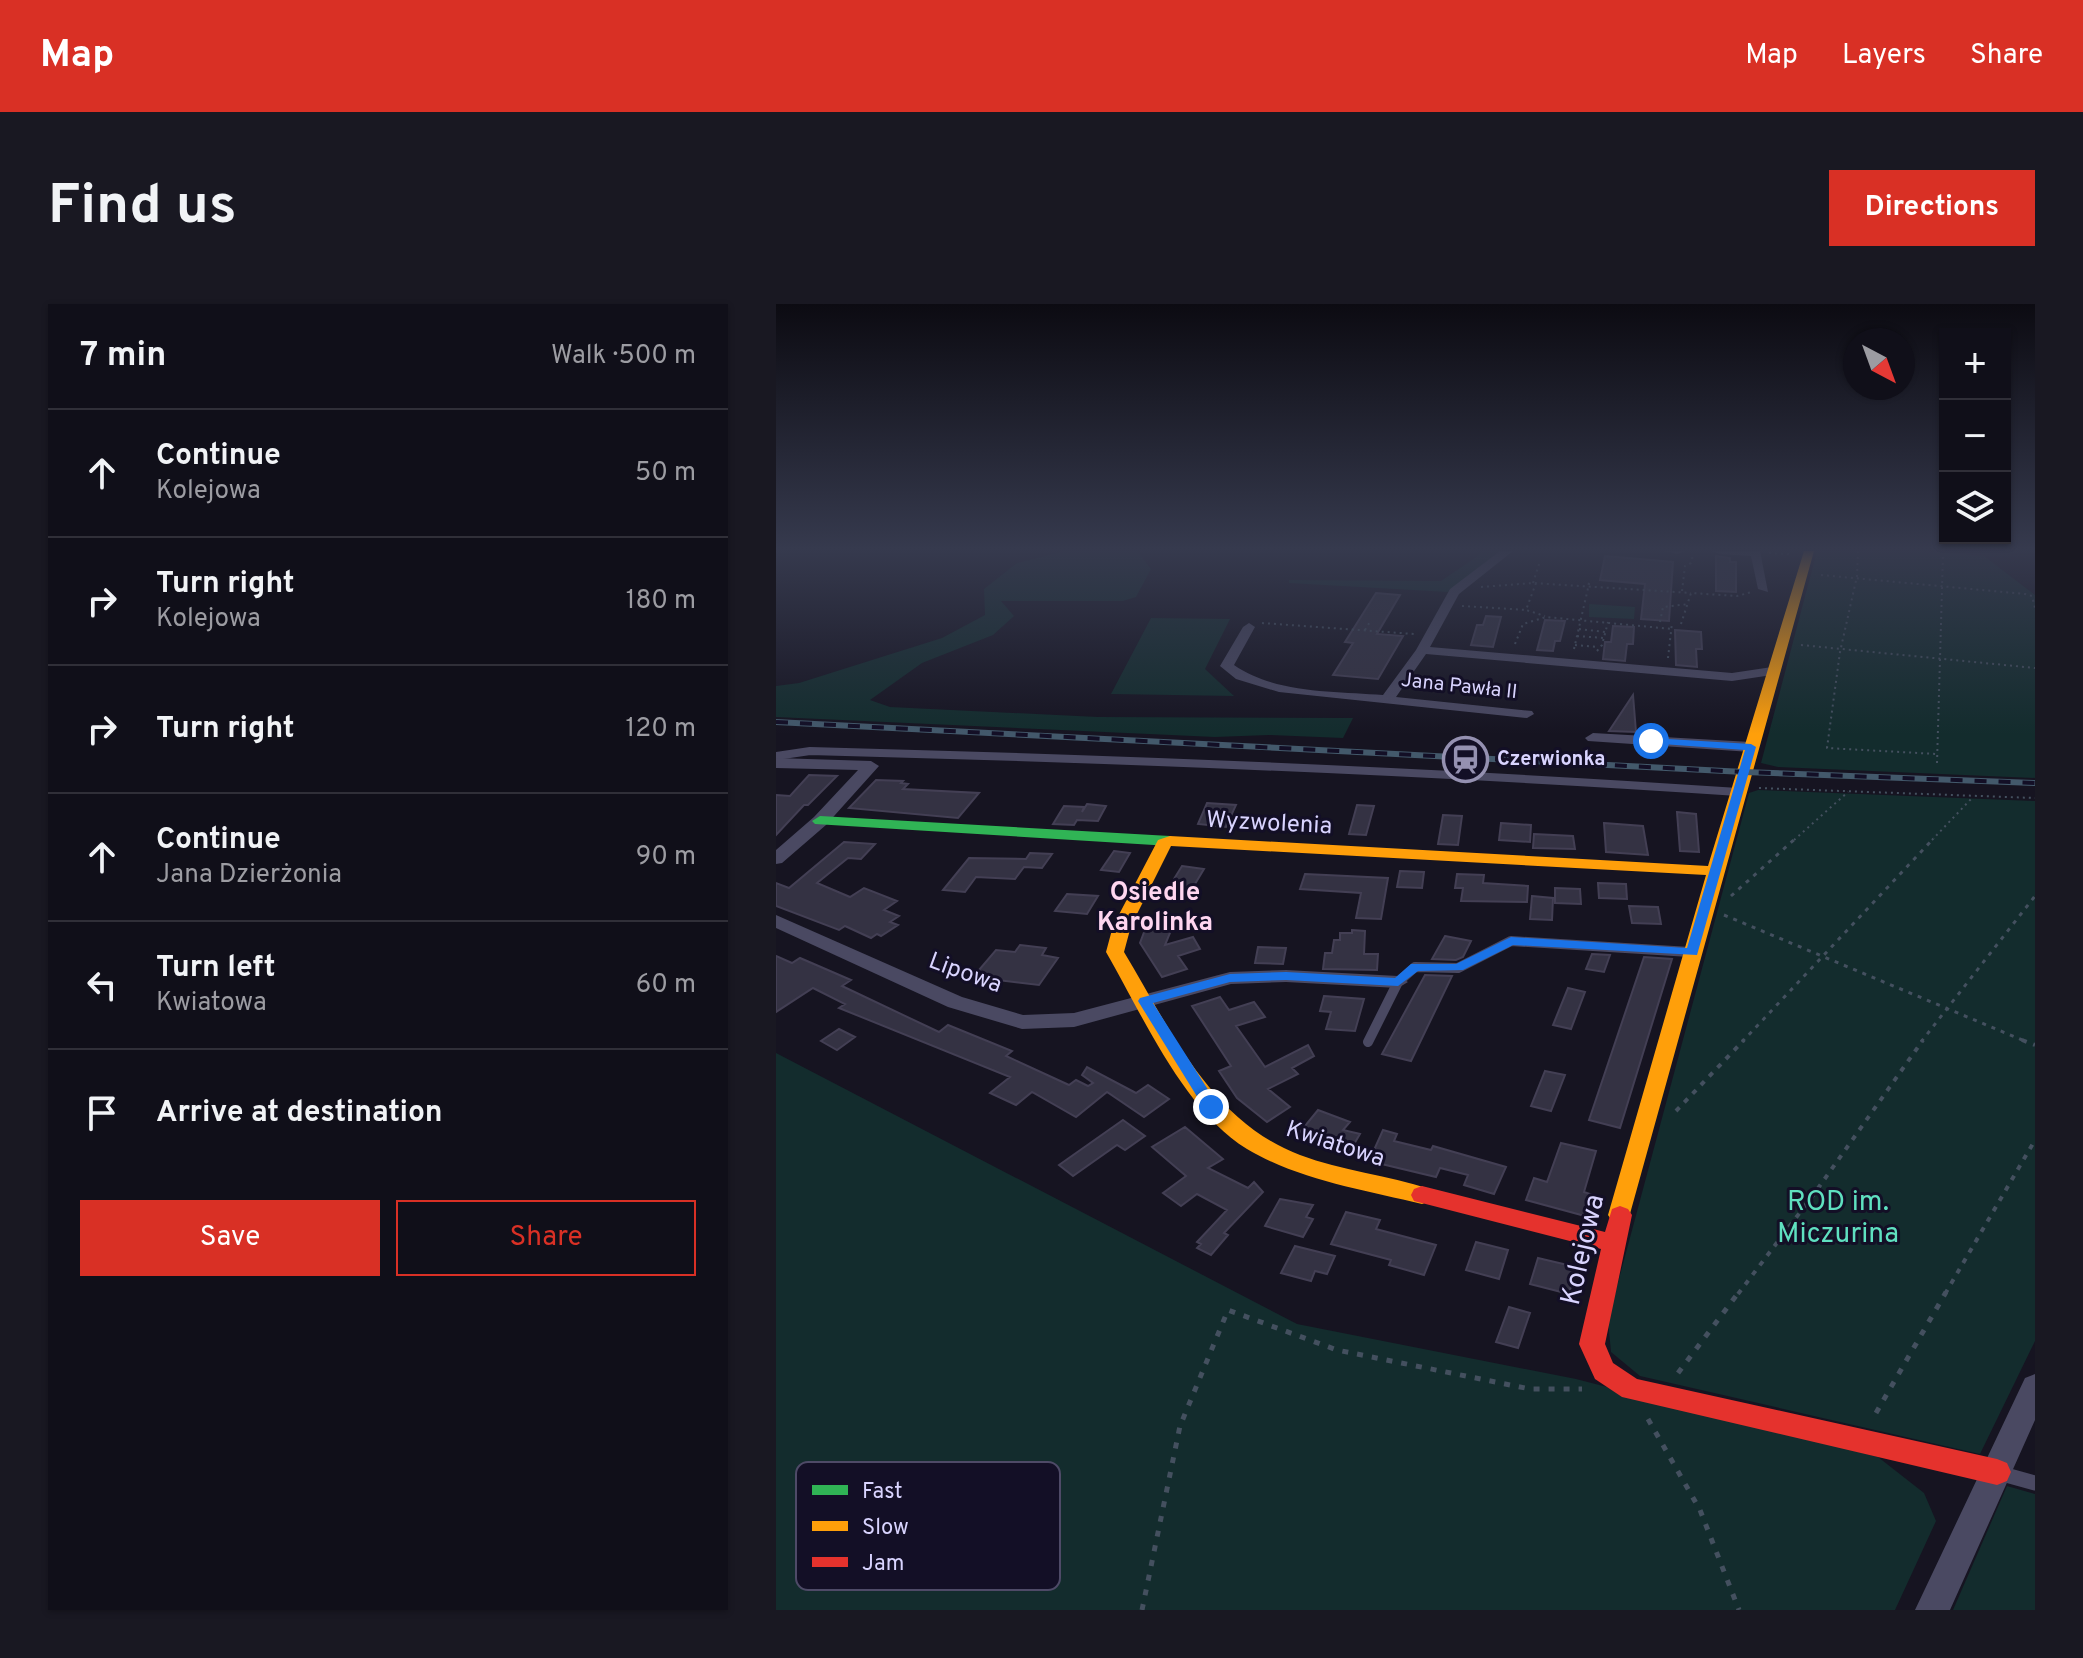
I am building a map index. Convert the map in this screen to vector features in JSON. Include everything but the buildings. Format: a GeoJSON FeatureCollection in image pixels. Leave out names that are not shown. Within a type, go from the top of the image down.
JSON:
{"type":"FeatureCollection","features":[{"type":"Feature","properties":{"kind":"street","name":"Jana Pawła II"},"geometry":{"type":"LineString","coordinates":[[1387,700],[1422,650],[1443,612]]}},
{"type":"Feature","properties":{"kind":"street","name":"Kolejowa"},"geometry":{"type":"LineString","coordinates":[[1790,612],[1715,871],[1713,908],[1692,952],[1612,1243],[1592,1344],[1604,1371],[1631,1389],[1997,1472]]}},
{"type":"Feature","properties":{"kind":"street","name":"Jana Pawła II"},"geometry":{"type":"LineString","coordinates":[[1249,627],[1227,666],[1237,676],[1263,686],[1527,714]]}},
{"type":"Feature","properties":{"kind":"street","name":"Jana Pawła II"},"geometry":{"type":"LineString","coordinates":[[1422,650],[1732,677],[1772,671]]}},
{"type":"Feature","properties":{"kind":"street"},"geometry":{"type":"LineString","coordinates":[[1593,738],[1751,747]]}},
{"type":"Feature","properties":{"kind":"street"},"geometry":{"type":"LineString","coordinates":[[776,763],[871,766],[820,821],[776,859]]}},
{"type":"Feature","properties":{"kind":"street","name":"Wyzwolenia"},"geometry":{"type":"LineString","coordinates":[[820,821],[1164,843],[1715,871]]}},
{"type":"Feature","properties":{"kind":"street","name":"Kwiatowa"},"geometry":{"type":"LineString","coordinates":[[1164,843],[1122,926],[1115,952],[1211,1107],[1252,1142],[1305,1166],[1612,1243]]}},
{"type":"Feature","properties":{"kind":"street","name":"Lipowa"},"geometry":{"type":"LineString","coordinates":[[776,921],[955,1002],[1022,1022],[1074,1020],[1230,978],[1286,976],[1398,982]]}},
{"type":"Feature","properties":{"kind":"street"},"geometry":{"type":"LineString","coordinates":[[1932,1610],[2035,1387]]}},
{"type":"Feature","properties":{"kind":"lane"},"geometry":{"type":"LineString","coordinates":[[776,756],[810,751],[1162,760],[1739,789]]}},
{"type":"Feature","properties":{"kind":"lane"},"geometry":{"type":"LineString","coordinates":[[1368,1042],[1398,982],[1415,967],[1458,968],[1511,941],[1692,952]]}},
{"type":"Feature","properties":{"kind":"lane"},"geometry":{"type":"LineString","coordinates":[[1997,1472],[2035,1483]]}},
{"type":"Feature","properties":{"kind":"path"},"geometry":{"type":"LineString","coordinates":[[1458,617],[1461,612]]}},
{"type":"Feature","properties":{"kind":"path"},"geometry":{"type":"LineString","coordinates":[[1532,612],[1546,617],[1672,629]]}},
{"type":"Feature","properties":{"kind":"path"},"geometry":{"type":"LineString","coordinates":[[1552,661],[1562,649],[1574,649],[1583,612]]}},
{"type":"Feature","properties":{"kind":"path"},"geometry":{"type":"LineString","coordinates":[[1660,622],[1662,612]]}},
{"type":"Feature","properties":{"kind":"path"},"geometry":{"type":"LineString","coordinates":[[1681,624],[1685,612]]}},
{"type":"Feature","properties":{"kind":"path"},"geometry":{"type":"LineString","coordinates":[[1849,612],[1827,748],[1937,754]]}},
{"type":"Feature","properties":{"kind":"path"},"geometry":{"type":"LineString","coordinates":[[1937,763],[1941,612]]}},
{"type":"Feature","properties":{"kind":"path"},"geometry":{"type":"LineString","coordinates":[[1509,657],[1523,624],[1546,617]]}},
{"type":"Feature","properties":{"kind":"path"},"geometry":{"type":"LineString","coordinates":[[1365,630],[1371,620]]}},
{"type":"Feature","properties":{"kind":"path"},"geometry":{"type":"LineString","coordinates":[[1249,627],[1259,622],[1430,635]]}},
{"type":"Feature","properties":{"kind":"path"},"geometry":{"type":"LineString","coordinates":[[1595,664],[1608,622]]}},
{"type":"Feature","properties":{"kind":"path"},"geometry":{"type":"LineString","coordinates":[[1669,672],[1672,623]]}},
{"type":"Feature","properties":{"kind":"path"},"geometry":{"type":"LineString","coordinates":[[1579,629],[1605,632]]}},
{"type":"Feature","properties":{"kind":"path"},"geometry":{"type":"LineString","coordinates":[[1577,636],[1604,638]]}},
{"type":"Feature","properties":{"kind":"path"},"geometry":{"type":"LineString","coordinates":[[1781,643],[2035,668]]}},
{"type":"Feature","properties":{"kind":"path"},"geometry":{"type":"LineString","coordinates":[[1575,645],[1598,647]]}},
{"type":"Feature","properties":{"kind":"path"},"geometry":{"type":"LineString","coordinates":[[1739,789],[2035,798]]}},
{"type":"Feature","properties":{"kind":"path"},"geometry":{"type":"LineString","coordinates":[[1728,899],[1848,792]]}},
{"type":"Feature","properties":{"kind":"path"},"geometry":{"type":"LineString","coordinates":[[1676,1111],[1973,797]]}},
{"type":"Feature","properties":{"kind":"path"},"geometry":{"type":"LineString","coordinates":[[1668,1398],[1669,1385],[1814,1194],[1945,1008],[2035,896]]}},
{"type":"Feature","properties":{"kind":"path"},"geometry":{"type":"LineString","coordinates":[[1713,908],[1724,916]]}},
{"type":"Feature","properties":{"kind":"path"},"geometry":{"type":"LineString","coordinates":[[1713,908],[1724,916],[2035,1045]]}},
{"type":"Feature","properties":{"kind":"path"},"geometry":{"type":"LineString","coordinates":[[1876,1413],[2035,1140]]}},
{"type":"Feature","properties":{"kind":"path"},"geometry":{"type":"LineString","coordinates":[[1142,1610],[1180,1426],[1228,1310],[1337,1350],[1530,1389],[1587,1389]]}},
{"type":"Feature","properties":{"kind":"path"},"geometry":{"type":"LineString","coordinates":[[1631,1389],[1700,1510],[1739,1610]]}},
{"type":"Feature","properties":{"kind":"green space"},"geometry":{"type":"Polygon","coordinates":[[[985,612],[1010,612],[1014,616],[993,635],[922,663],[870,700],[890,707],[1098,717],[1353,718],[1343,738],[1269,735],[1215,737],[776,717],[776,686],[799,683],[942,638],[985,615],[985,612]]]}},
{"type":"Feature","properties":{"kind":"green space"},"geometry":{"type":"Polygon","coordinates":[[[1589,612],[1635,612],[1634,619],[1589,617],[1589,612]]]}},
{"type":"Feature","properties":{"kind":"green space"},"geometry":{"type":"Polygon","coordinates":[[[1801,612],[2035,612],[2035,778],[1778,767],[1761,763],[1801,612]]]}},
{"type":"Feature","properties":{"kind":"green space"},"geometry":{"type":"Polygon","coordinates":[[[1151,618],[1230,619],[1205,669],[1234,696],[1111,694],[1151,618]]]}},
{"type":"Feature","properties":{"kind":"green space","name":"ROD im. Miczurina"},"geometry":{"type":"Polygon","coordinates":[[[1758,790],[2035,801],[2035,1341],[1980,1454],[1640,1376],[1611,1352],[1608,1320],[1749,793],[1758,790]]]}},
{"type":"Feature","properties":{"kind":"green space"},"geometry":{"type":"Polygon","coordinates":[[[776,1053],[1297,1324],[1576,1379],[1878,1457],[1924,1493],[1936,1521],[1895,1610],[776,1610],[776,1053]]]}},
{"type":"Feature","properties":{"kind":"green space"},"geometry":{"type":"Polygon","coordinates":[[[2007,1486],[2035,1494],[2035,1610],[1953,1610],[2007,1486]]]}},
{"type":"Feature","properties":{"kind":"railway"},"geometry":{"type":"LineString","coordinates":[[776,722],[1744,772],[2035,783]]}},
{"type":"Feature","properties":{"kind":"traffic: fast"},"geometry":{"type":"LineString","coordinates":[[820,821],[1170,841]]}},
{"type":"Feature","properties":{"kind":"traffic: slow"},"geometry":{"type":"LineString","coordinates":[[1620,1215],[1715,871],[1791,612]]}},
{"type":"Feature","properties":{"kind":"traffic: slow"},"geometry":{"type":"LineString","coordinates":[[1170,841],[1715,871]]}},
{"type":"Feature","properties":{"kind":"traffic: slow"},"geometry":{"type":"LineString","coordinates":[[1164,843],[1122,926],[1115,952],[1195,1084],[1234,1128],[1274,1153],[1336,1175],[1422,1195]]}},
{"type":"Feature","properties":{"kind":"traffic: jam"},"geometry":{"type":"LineString","coordinates":[[1422,1195],[1612,1243]]}},
{"type":"Feature","properties":{"kind":"traffic: jam"},"geometry":{"type":"LineString","coordinates":[[1620,1215],[1592,1344],[1604,1371],[1631,1389],[1997,1472]]}},
{"type":"Feature","properties":{"kind":"place","name":"Czerwionka"},"geometry":{"type":"Point","coordinates":[1466,760]}},
{"type":"Feature","properties":{"kind":"district","name":"Osiedle Karolinka"},"geometry":{"type":"Point","coordinates":[1155,908]}},
{"type":"Feature","properties":{"kind":"route"},"geometry":{"type":"LineString","coordinates":[[1211,1107],[1145,1001],[1230,978],[1286,976],[1398,982],[1415,967],[1458,968],[1511,941],[1692,952],[1751,747],[1651,741]]}}]}
